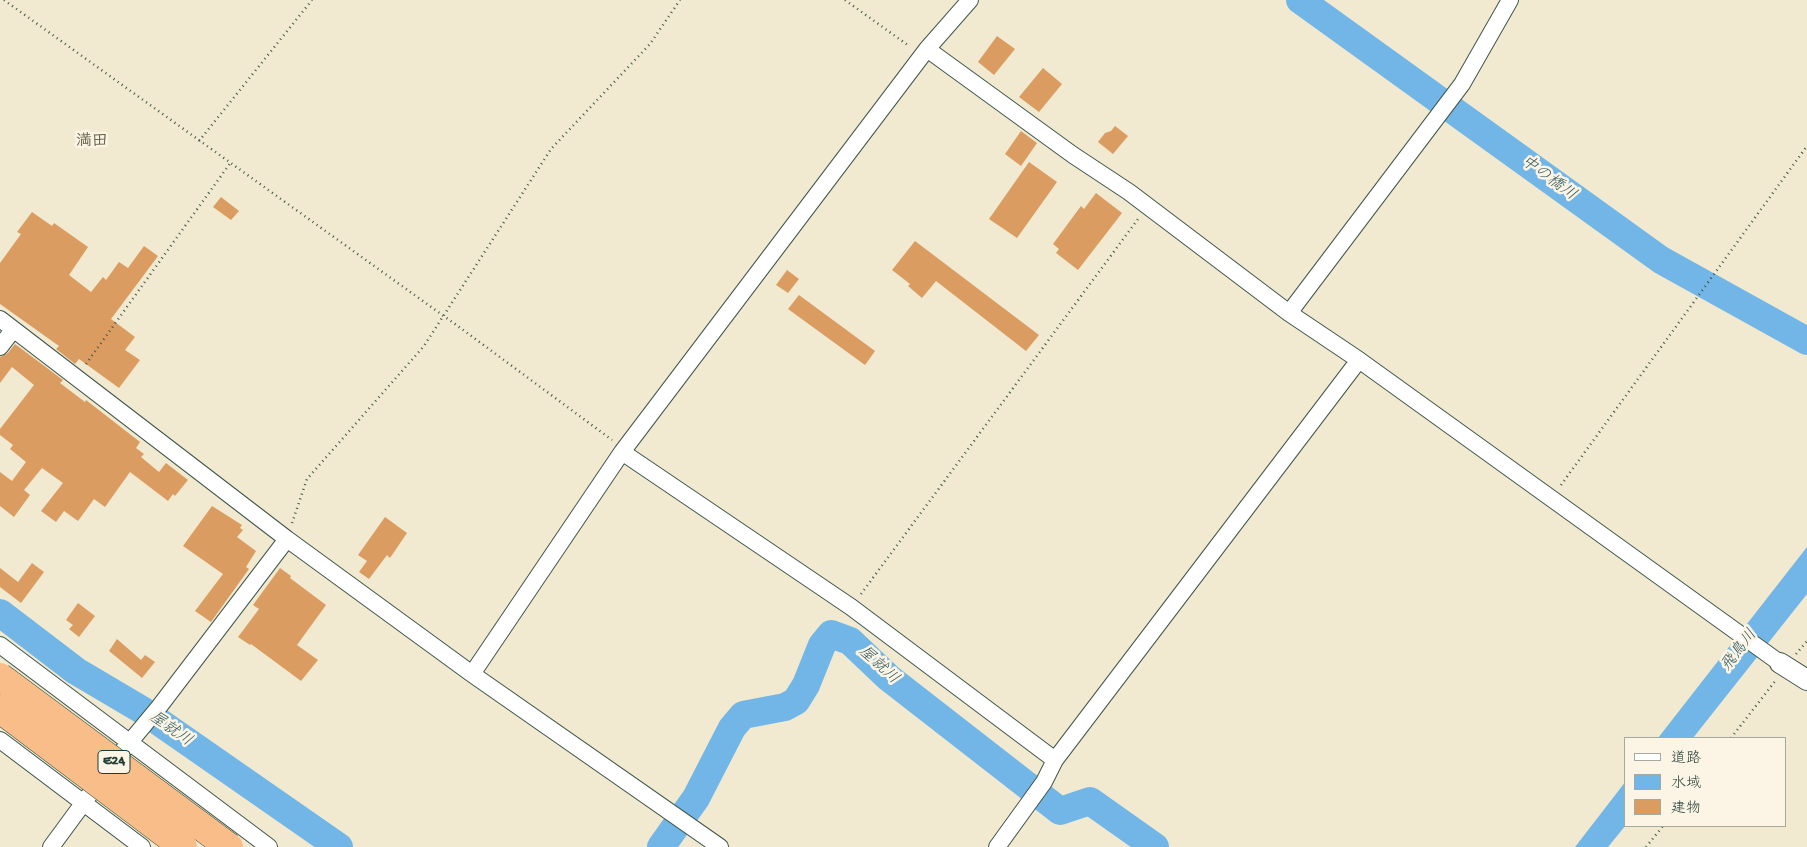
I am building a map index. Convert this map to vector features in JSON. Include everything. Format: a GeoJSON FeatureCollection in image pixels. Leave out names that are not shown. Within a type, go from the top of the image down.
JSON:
{"type":"FeatureCollection","features":[{"type":"Feature","properties":{"kind":"highway","name":"E24"},"geometry":{"type":"LineString","coordinates":[[0,677],[229,847]]}},
{"type":"Feature","properties":{"kind":"highway","name":"E24"},"geometry":{"type":"LineString","coordinates":[[0,709],[183,847]]}},
{"type":"Feature","properties":{"kind":"street"},"geometry":{"type":"LineString","coordinates":[[472,674],[623,450],[924,52],[970,0]]}},
{"type":"Feature","properties":{"kind":"street"},"geometry":{"type":"LineString","coordinates":[[1289,313],[1462,84],[1510,0]]}},
{"type":"Feature","properties":{"kind":"street"},"geometry":{"type":"LineString","coordinates":[[924,52],[1148,206],[1289,313],[1359,360],[1720,622],[1783,666],[1807,680]]}},
{"type":"Feature","properties":{"kind":"street"},"geometry":{"type":"LineString","coordinates":[[0,347],[6,325],[287,539],[472,674],[720,847]]}},
{"type":"Feature","properties":{"kind":"street"},"geometry":{"type":"LineString","coordinates":[[997,847],[1044,782],[1055,760],[1359,360]]}},
{"type":"Feature","properties":{"kind":"street"},"geometry":{"type":"LineString","coordinates":[[623,450],[851,607],[1055,760]]}},
{"type":"Feature","properties":{"kind":"street"},"geometry":{"type":"LineString","coordinates":[[50,847],[287,539]]}},
{"type":"Feature","properties":{"kind":"street"},"geometry":{"type":"LineString","coordinates":[[0,645],[269,847]]}},
{"type":"Feature","properties":{"kind":"street"},"geometry":{"type":"LineString","coordinates":[[0,740],[142,847]]}},
{"type":"Feature","properties":{"kind":"path"},"geometry":{"type":"LineString","coordinates":[[4,0],[443,316],[623,450]]}},
{"type":"Feature","properties":{"kind":"path"},"geometry":{"type":"LineString","coordinates":[[199,141],[312,0]]}},
{"type":"Feature","properties":{"kind":"path"},"geometry":{"type":"LineString","coordinates":[[287,539],[307,479],[424,346],[551,149],[650,44],[680,0]]}},
{"type":"Feature","properties":{"kind":"path"},"geometry":{"type":"LineString","coordinates":[[844,0],[924,52]]}},
{"type":"Feature","properties":{"kind":"path"},"geometry":{"type":"LineString","coordinates":[[1551,498],[1807,146]]}},
{"type":"Feature","properties":{"kind":"path"},"geometry":{"type":"LineString","coordinates":[[75,379],[230,162]]}},
{"type":"Feature","properties":{"kind":"path"},"geometry":{"type":"LineString","coordinates":[[851,607],[1148,206]]}},
{"type":"Feature","properties":{"kind":"path"},"geometry":{"type":"LineString","coordinates":[[1732,737],[1783,666]]}},
{"type":"Feature","properties":{"kind":"path"},"geometry":{"type":"LineString","coordinates":[[1646,847],[1662,827]]}},
{"type":"Feature","properties":{"kind":"water","name":"飛鳥川"},"geometry":{"type":"Polygon","coordinates":[[[1807,547],[1807,594],[1694,737],[1659,737],[1807,547]]]}},
{"type":"Feature","properties":{"kind":"water"},"geometry":{"type":"Polygon","coordinates":[[[1624,784],[1624,827],[1608,847],[1575,847],[1624,784]]]}},
{"type":"Feature","properties":{"kind":"building"},"geometry":{"type":"Polygon","coordinates":[[[997,36],[1015,49],[994,75],[978,62],[997,36]]]}},
{"type":"Feature","properties":{"kind":"building"},"geometry":{"type":"Polygon","coordinates":[[[1043,68],[1062,84],[1039,112],[1019,97],[1043,68]]]}},
{"type":"Feature","properties":{"kind":"building"},"geometry":{"type":"Polygon","coordinates":[[[1115,126],[1128,136],[1113,154],[1098,142],[1105,133],[1111,131],[1115,126]]]}},
{"type":"Feature","properties":{"kind":"building"},"geometry":{"type":"Polygon","coordinates":[[[1021,131],[1037,143],[1021,166],[1005,154],[1021,131]]]}},
{"type":"Feature","properties":{"kind":"building"},"geometry":{"type":"Polygon","coordinates":[[[1029,162],[1057,182],[1017,238],[989,219],[1029,162]]]}},
{"type":"Feature","properties":{"kind":"building"},"geometry":{"type":"Polygon","coordinates":[[[1096,193],[1122,213],[1078,270],[1056,253],[1059,249],[1053,244],[1081,206],[1084,209],[1096,193]]]}},
{"type":"Feature","properties":{"kind":"building"},"geometry":{"type":"Polygon","coordinates":[[[221,197],[239,211],[231,220],[213,207],[221,197]]]}},
{"type":"Feature","properties":{"kind":"building"},"geometry":{"type":"Polygon","coordinates":[[[32,212],[52,226],[54,223],[88,247],[69,275],[91,292],[103,277],[106,280],[119,262],[128,268],[144,246],[158,256],[111,319],[135,337],[125,350],[140,360],[119,388],[79,359],[75,364],[56,349],[59,346],[0,304],[0,263],[21,234],[17,232],[32,212]]]}},
{"type":"Feature","properties":{"kind":"building"},"geometry":{"type":"Polygon","coordinates":[[[915,241],[1039,335],[1026,351],[936,281],[922,298],[908,286],[910,284],[892,270],[915,241]]]}},
{"type":"Feature","properties":{"kind":"building"},"geometry":{"type":"Polygon","coordinates":[[[787,270],[799,279],[788,293],[776,285],[787,270]]]}},
{"type":"Feature","properties":{"kind":"building"},"geometry":{"type":"Polygon","coordinates":[[[799,295],[875,351],[865,365],[788,309],[799,295]]]}},
{"type":"Feature","properties":{"kind":"building"},"geometry":{"type":"Polygon","coordinates":[[[15,344],[63,380],[60,383],[85,402],[86,400],[140,442],[136,448],[144,454],[141,457],[159,472],[166,463],[188,480],[175,496],[173,494],[168,501],[130,472],[105,507],[94,499],[78,521],[64,511],[56,522],[41,511],[63,483],[42,468],[24,490],[30,495],[14,517],[0,506],[0,472],[12,481],[26,462],[10,449],[13,445],[0,435],[0,429],[34,385],[12,367],[0,383],[0,357],[8,353],[15,344]]]}},
{"type":"Feature","properties":{"kind":"building"},"geometry":{"type":"Polygon","coordinates":[[[212,506],[242,525],[240,528],[243,530],[237,537],[256,551],[246,567],[249,569],[211,622],[195,611],[223,574],[183,546],[212,506]]]}},
{"type":"Feature","properties":{"kind":"building"},"geometry":{"type":"Polygon","coordinates":[[[385,517],[407,533],[390,558],[387,555],[369,579],[359,572],[367,561],[358,555],[385,517]]]}},
{"type":"Feature","properties":{"kind":"building"},"geometry":{"type":"Polygon","coordinates":[[[32,563],[44,572],[21,603],[0,587],[0,568],[18,582],[32,563]]]}},
{"type":"Feature","properties":{"kind":"building"},"geometry":{"type":"Polygon","coordinates":[[[280,568],[291,576],[290,578],[326,605],[297,645],[318,660],[301,681],[251,644],[238,637],[259,609],[253,605],[280,568]]]}},
{"type":"Feature","properties":{"kind":"building"},"geometry":{"type":"Polygon","coordinates":[[[78,603],[95,616],[79,637],[69,629],[73,625],[66,620],[78,603]]]}},
{"type":"Feature","properties":{"kind":"building"},"geometry":{"type":"Polygon","coordinates":[[[117,639],[141,660],[145,655],[155,662],[142,678],[109,651],[117,639]]]}},
{"type":"Feature","properties":{"kind":"waterway","name":"中の橋川"},"geometry":{"type":"LineString","coordinates":[[1300,0],[1661,260],[1807,341]]}},
{"type":"Feature","properties":{"kind":"waterway","name":"屋就川"},"geometry":{"type":"LineString","coordinates":[[0,613],[76,671],[142,710],[339,847]]}},
{"type":"Feature","properties":{"kind":"waterway","name":"屋就川"},"geometry":{"type":"LineString","coordinates":[[661,847],[696,798],[732,728],[743,715],[785,707],[796,701],[806,685],[822,645],[831,634],[850,641],[889,678],[1060,811],[1090,801],[1155,847]]}},
{"type":"Feature","properties":{"kind":"district","name":"満田"},"geometry":{"type":"Point","coordinates":[92,143]}}]}
